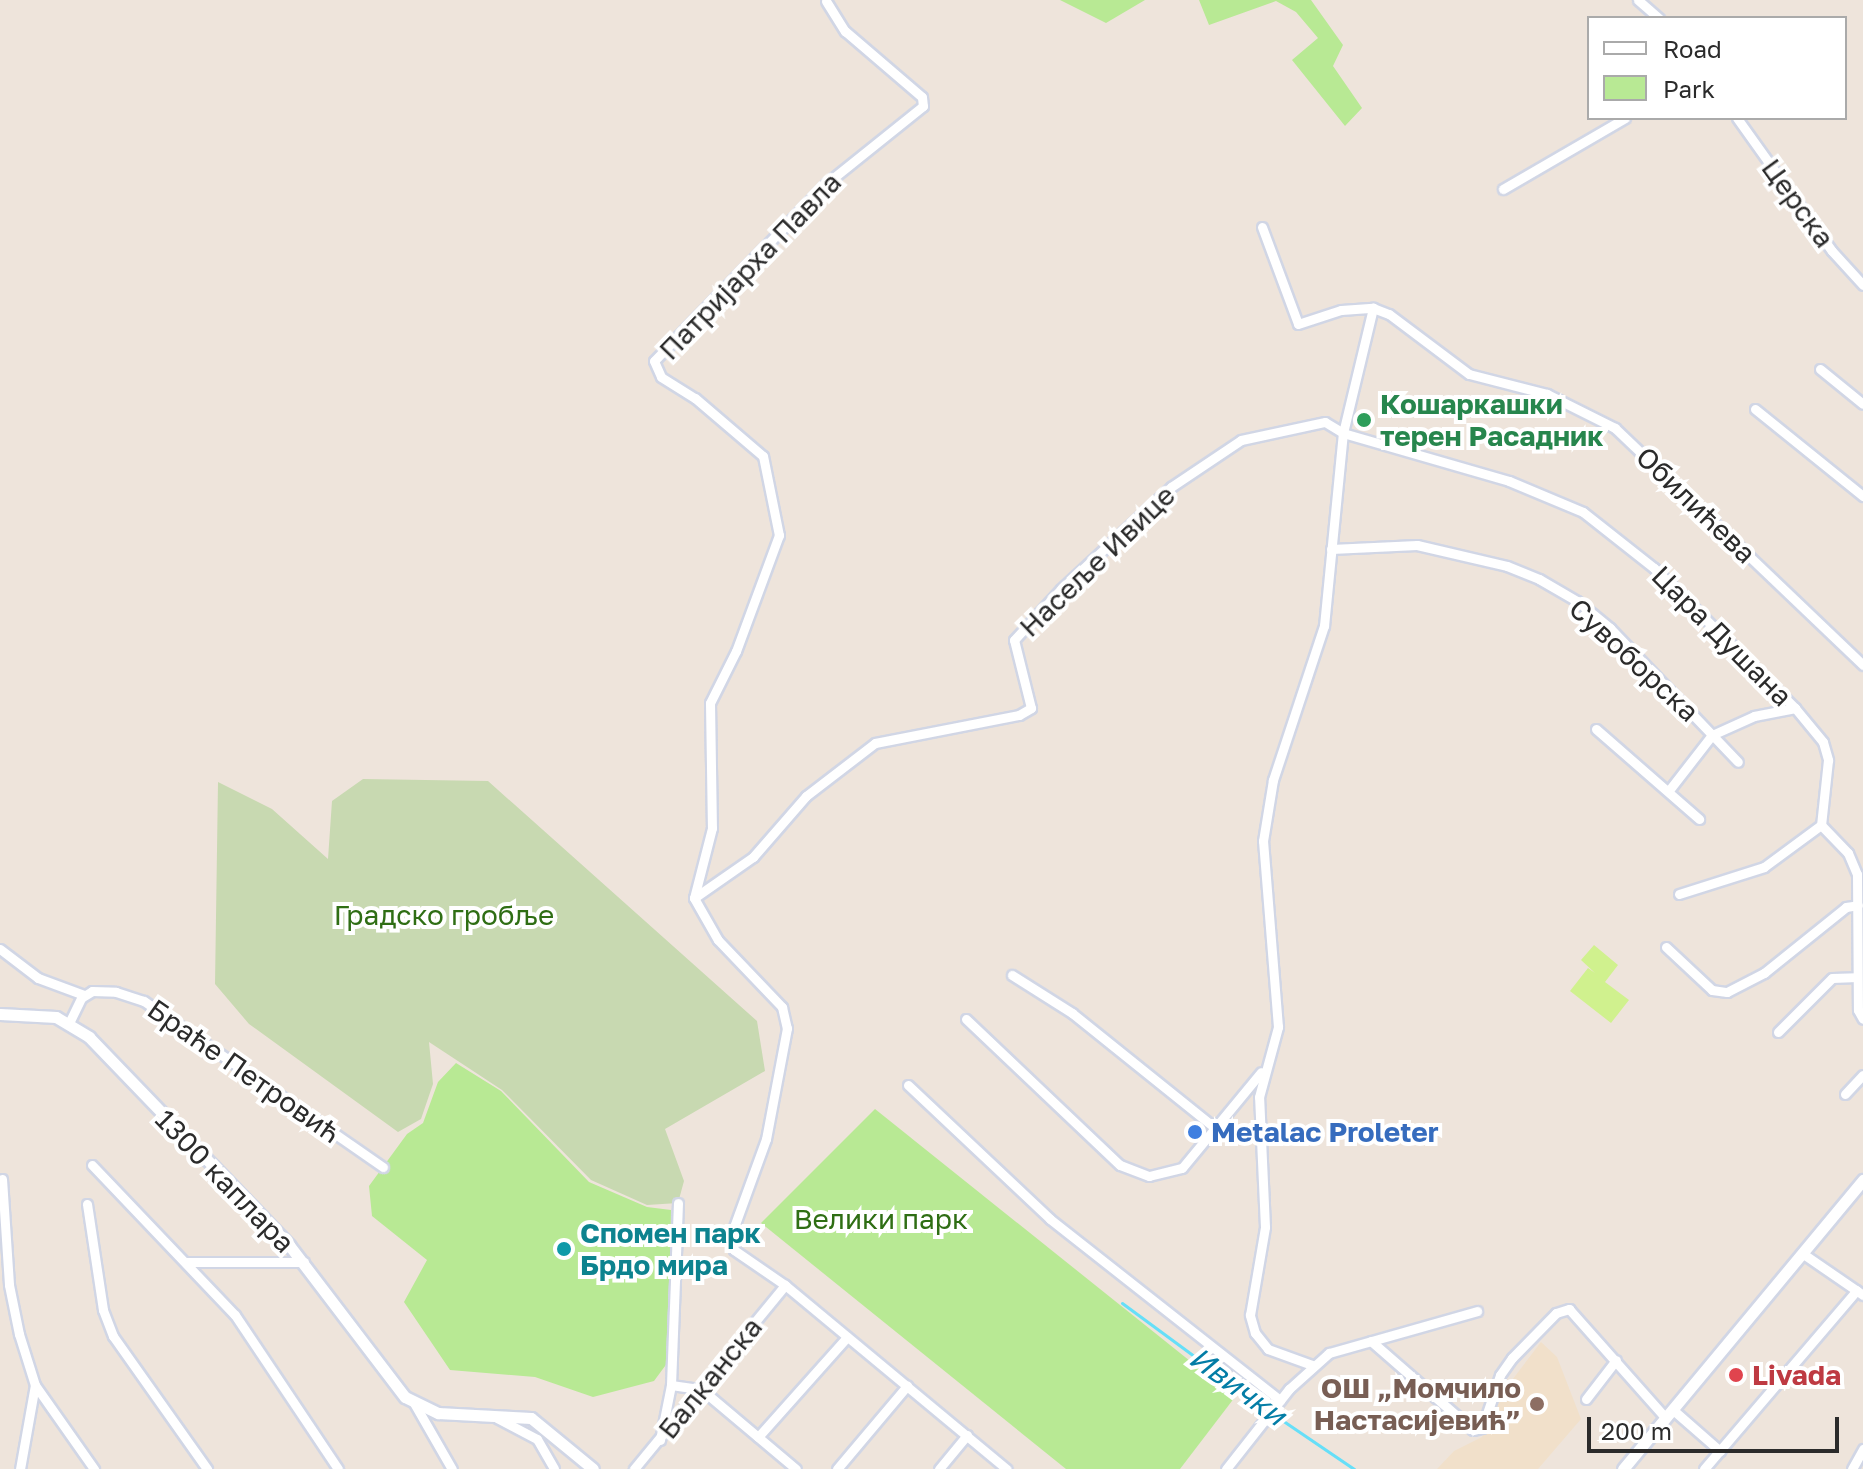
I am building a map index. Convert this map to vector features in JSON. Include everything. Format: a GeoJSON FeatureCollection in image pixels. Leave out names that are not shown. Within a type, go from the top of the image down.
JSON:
{"type":"FeatureCollection","features":[{"type":"Feature","properties":{"kind":"street"},"geometry":{"type":"LineString","coordinates":[[1638,0],[1657,16]]}},
{"type":"Feature","properties":{"kind":"street","name":"Патријарха Павла"},"geometry":{"type":"LineString","coordinates":[[694,898],[711,841],[710,703],[736,651],[779,535],[763,456],[695,398],[661,377],[654,361],[827,183],[923,106],[922,97],[845,31],[826,1]]}},
{"type":"Feature","properties":{"kind":"street"},"geometry":{"type":"LineString","coordinates":[[1503,189],[1622,120]]}},
{"type":"Feature","properties":{"kind":"street","name":"Церска"},"geometry":{"type":"LineString","coordinates":[[1738,120],[1832,251],[1863,285]]}},
{"type":"Feature","properties":{"kind":"street"},"geometry":{"type":"LineString","coordinates":[[966,1019],[1132,1171],[1161,1176],[1182,1168],[1261,1072],[1278,1027],[1263,841],[1273,780],[1324,626],[1343,433],[1373,308],[1341,310],[1298,324],[1262,227]]}},
{"type":"Feature","properties":{"kind":"street","name":"Обилићева"},"geometry":{"type":"LineString","coordinates":[[1373,308],[1389,314],[1469,374],[1547,394],[1615,428],[1863,665]]}},
{"type":"Feature","properties":{"kind":"street"},"geometry":{"type":"LineString","coordinates":[[1820,369],[1863,404]]}},
{"type":"Feature","properties":{"kind":"street"},"geometry":{"type":"LineString","coordinates":[[1755,409],[1863,496]]}},
{"type":"Feature","properties":{"kind":"street","name":"Насеље Ивице"},"geometry":{"type":"LineString","coordinates":[[694,898],[753,857],[806,796],[875,743],[1019,715],[1031,708],[1014,640],[1061,589],[1171,487],[1241,440],[1325,422],[1343,433]]}},
{"type":"Feature","properties":{"kind":"street","name":"Цара Душана"},"geometry":{"type":"LineString","coordinates":[[1343,433],[1509,481],[1583,512],[1654,568],[1795,708],[1823,742],[1828,760],[1821,825]]}},
{"type":"Feature","properties":{"kind":"street","name":"Сувоборска"},"geometry":{"type":"LineString","coordinates":[[1331,549],[1417,545],[1507,566],[1539,579],[1610,628],[1738,762]]}},
{"type":"Feature","properties":{"kind":"street"},"geometry":{"type":"LineString","coordinates":[[1670,789],[1712,735],[1754,716],[1795,708]]}},
{"type":"Feature","properties":{"kind":"street"},"geometry":{"type":"LineString","coordinates":[[1596,729],[1670,789],[1699,819]]}},
{"type":"Feature","properties":{"kind":"street"},"geometry":{"type":"LineString","coordinates":[[1679,894],[1764,867],[1821,825],[1855,866],[1860,946],[1857,977],[1863,1019]]}},
{"type":"Feature","properties":{"kind":"street"},"geometry":{"type":"LineString","coordinates":[[694,898],[718,940],[782,1007],[787,1028],[766,1139],[731,1235],[734,1250],[785,1285],[1007,1469]]}},
{"type":"Feature","properties":{"kind":"street"},"geometry":{"type":"LineString","coordinates":[[1666,947],[1712,990],[1727,992],[1764,973],[1846,907],[1858,905]]}},
{"type":"Feature","properties":{"kind":"street"},"geometry":{"type":"LineString","coordinates":[[0,949],[38,978],[84,995],[69,1023],[31,1013],[0,1014]]}},
{"type":"Feature","properties":{"kind":"street"},"geometry":{"type":"LineString","coordinates":[[1012,975],[1072,1013],[1215,1128]]}},
{"type":"Feature","properties":{"kind":"street"},"geometry":{"type":"LineString","coordinates":[[1778,1032],[1832,978],[1857,977]]}},
{"type":"Feature","properties":{"kind":"street","name":"Браће Петровић"},"geometry":{"type":"LineString","coordinates":[[84,995],[116,992],[161,1010],[383,1167]]}},
{"type":"Feature","properties":{"kind":"street","name":"1300 каплара"},"geometry":{"type":"LineString","coordinates":[[69,1023],[304,1262],[386,1379],[414,1403]]}},
{"type":"Feature","properties":{"kind":"street"},"geometry":{"type":"LineString","coordinates":[[1261,1072],[1265,1227],[1250,1315],[1255,1333],[1268,1349],[1312,1365]]}},
{"type":"Feature","properties":{"kind":"street"},"geometry":{"type":"LineString","coordinates":[[1845,1094],[1863,1075]]}},
{"type":"Feature","properties":{"kind":"street"},"geometry":{"type":"LineString","coordinates":[[908,1085],[1050,1219],[1278,1404]]}},
{"type":"Feature","properties":{"kind":"street"},"geometry":{"type":"LineString","coordinates":[[92,1165],[235,1315],[338,1469]]}},
{"type":"Feature","properties":{"kind":"street"},"geometry":{"type":"LineString","coordinates":[[2,1179],[9,1285],[35,1385],[94,1469]]}},
{"type":"Feature","properties":{"kind":"street"},"geometry":{"type":"LineString","coordinates":[[1623,1469],[1863,1180]]}},
{"type":"Feature","properties":{"kind":"street"},"geometry":{"type":"LineString","coordinates":[[660,1440],[671,1385],[678,1203]]}},
{"type":"Feature","properties":{"kind":"street"},"geometry":{"type":"LineString","coordinates":[[87,1204],[97,1277],[113,1336],[207,1469]]}},
{"type":"Feature","properties":{"kind":"street"},"geometry":{"type":"LineString","coordinates":[[1704,1469],[1860,1292],[1802,1253]]}},
{"type":"Feature","properties":{"kind":"street"},"geometry":{"type":"LineString","coordinates":[[186,1262],[304,1262]]}},
{"type":"Feature","properties":{"kind":"street","name":"Балканска"},"geometry":{"type":"LineString","coordinates":[[634,1469],[785,1285]]}},
{"type":"Feature","properties":{"kind":"street"},"geometry":{"type":"LineString","coordinates":[[1371,1341],[1473,1430],[1482,1428],[1500,1375],[1512,1358],[1562,1310],[1569,1309],[1668,1413],[1720,1451]]}},
{"type":"Feature","properties":{"kind":"street"},"geometry":{"type":"LineString","coordinates":[[1226,1469],[1312,1365],[1329,1353],[1477,1311]]}},
{"type":"Feature","properties":{"kind":"street"},"geometry":{"type":"LineString","coordinates":[[758,1437],[847,1337]]}},
{"type":"Feature","properties":{"kind":"street"},"geometry":{"type":"LineString","coordinates":[[1586,1399],[1616,1360]]}},
{"type":"Feature","properties":{"kind":"street"},"geometry":{"type":"LineString","coordinates":[[20,1469],[35,1385]]}},
{"type":"Feature","properties":{"kind":"street"},"geometry":{"type":"LineString","coordinates":[[671,1385],[701,1389],[796,1469]]}},
{"type":"Feature","properties":{"kind":"street"},"geometry":{"type":"LineString","coordinates":[[837,1469],[907,1386]]}},
{"type":"Feature","properties":{"kind":"street"},"geometry":{"type":"LineString","coordinates":[[414,1403],[438,1413],[487,1414],[537,1421],[593,1469]]}},
{"type":"Feature","properties":{"kind":"street"},"geometry":{"type":"LineString","coordinates":[[414,1403],[452,1469]]}},
{"type":"Feature","properties":{"kind":"street"},"geometry":{"type":"LineString","coordinates":[[487,1414],[530,1434],[554,1469]]}},
{"type":"Feature","properties":{"kind":"street"},"geometry":{"type":"LineString","coordinates":[[939,1469],[967,1435]]}},
{"type":"Feature","properties":{"kind":"street"},"geometry":{"type":"LineString","coordinates":[[1852,1469],[1863,1449]]}},
{"type":"Feature","properties":{"kind":"shaded area","name":"ОШ „Момчило Настасијевић”"},"geometry":{"type":"Polygon","coordinates":[[[1541,1342],[1557,1357],[1581,1419],[1538,1469],[1437,1469],[1454,1451],[1482,1437],[1506,1388],[1541,1342]]]}},
{"type":"Feature","properties":{"kind":"green space"},"geometry":{"type":"Polygon","coordinates":[[[1060,0],[1145,0],[1106,23],[1060,0]]]}},
{"type":"Feature","properties":{"kind":"green space"},"geometry":{"type":"Polygon","coordinates":[[[1199,0],[1311,0],[1343,45],[1333,66],[1362,108],[1345,126],[1292,60],[1318,38],[1296,12],[1276,1],[1209,25],[1199,0]]]}},
{"type":"Feature","properties":{"kind":"green space","name":"Градско гробље"},"geometry":{"type":"Polygon","coordinates":[[[363,779],[488,781],[757,1021],[765,1071],[665,1129],[684,1181],[678,1203],[647,1205],[591,1180],[502,1090],[429,1042],[433,1084],[421,1119],[398,1132],[249,1024],[215,984],[218,782],[272,809],[328,859],[332,801],[363,779]]]}},
{"type":"Feature","properties":{"kind":"green space"},"geometry":{"type":"Polygon","coordinates":[[[1594,945],[1618,965],[1605,982],[1629,1000],[1611,1023],[1570,991],[1588,968],[1595,973],[1581,960],[1594,945]]]}},
{"type":"Feature","properties":{"kind":"green space","name":"Спомен парк Брдо мира"},"geometry":{"type":"Polygon","coordinates":[[[456,1063],[501,1091],[589,1182],[647,1207],[671,1210],[668,1362],[654,1381],[593,1397],[535,1377],[450,1370],[404,1302],[427,1260],[372,1216],[369,1186],[407,1134],[423,1123],[438,1082],[456,1063]]]}},
{"type":"Feature","properties":{"kind":"green space","name":"Велики парк"},"geometry":{"type":"Polygon","coordinates":[[[875,1109],[1235,1397],[1180,1469],[1066,1469],[761,1223],[875,1109]]]}},
{"type":"Feature","properties":{"kind":"waterway","name":"Ивички"},"geometry":{"type":"LineString","coordinates":[[1122,1303],[1267,1410]]}},
{"type":"Feature","properties":{"kind":"waterway","name":"Ивички"},"geometry":{"type":"LineString","coordinates":[[1273,1414],[1354,1469]]}},
{"type":"Feature","properties":{"kind":"place","name":"Кошаркашки терен Расадник"},"geometry":{"type":"Point","coordinates":[1364,420]}},
{"type":"Feature","properties":{"kind":"place","name":"Metalac Proleter"},"geometry":{"type":"Point","coordinates":[1195,1132]}},
{"type":"Feature","properties":{"kind":"place","name":"Спомен парк Брдо мира"},"geometry":{"type":"Point","coordinates":[564,1249]}},
{"type":"Feature","properties":{"kind":"place","name":"Livada"},"geometry":{"type":"Point","coordinates":[1736,1375]}},
{"type":"Feature","properties":{"kind":"place","name":"ОШ „Момчило Настасијевић”"},"geometry":{"type":"Point","coordinates":[1537,1404]}}]}
